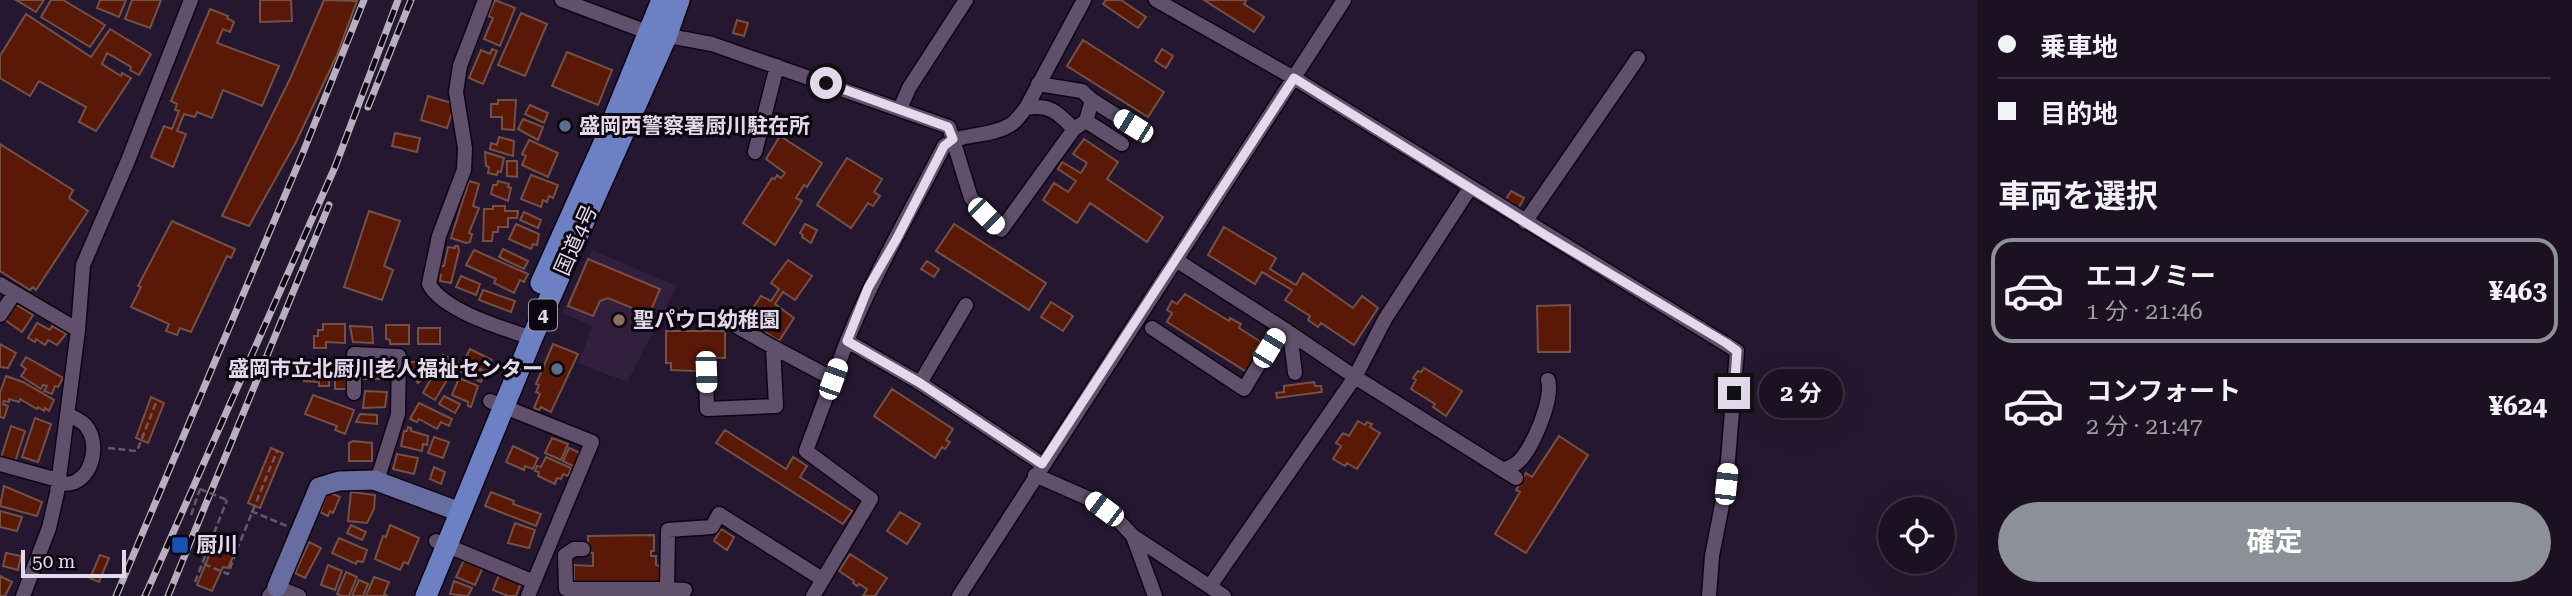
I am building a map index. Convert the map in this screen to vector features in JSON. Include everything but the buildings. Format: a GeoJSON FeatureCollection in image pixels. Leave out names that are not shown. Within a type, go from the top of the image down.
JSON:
{"type":"FeatureCollection","features":[{"type":"Feature","properties":{"kind":"highway","name":"国道4号"},"geometry":{"type":"LineString","coordinates":[[657,35],[662,0]]}},
{"type":"Feature","properties":{"kind":"highway","name":"国道4号"},"geometry":{"type":"LineString","coordinates":[[413,596],[455,510],[603,145],[657,35],[679,0]]}},
{"type":"Feature","properties":{"kind":"highway","name":"国道4号"},"geometry":{"type":"LineString","coordinates":[[426,596],[441,543]]}},
{"type":"Feature","properties":{"kind":"main road"},"geometry":{"type":"LineString","coordinates":[[273,592],[319,487],[339,481],[377,481],[455,510]]}},
{"type":"Feature","properties":{"kind":"street"},"geometry":{"type":"LineString","coordinates":[[23,596],[49,528],[58,482],[78,330],[83,265],[127,163],[191,0]]}},
{"type":"Feature","properties":{"kind":"street"},"geometry":{"type":"LineString","coordinates":[[485,0],[460,66],[456,92],[465,148],[464,170],[439,236],[429,284],[438,295],[463,313],[526,336]]}},
{"type":"Feature","properties":{"kind":"street"},"geometry":{"type":"LineString","coordinates":[[562,0],[657,35],[712,44],[948,127],[971,198],[1000,230],[1080,125],[1091,100]]}},
{"type":"Feature","properties":{"kind":"street"},"geometry":{"type":"LineString","coordinates":[[900,109],[909,88],[966,0]]}},
{"type":"Feature","properties":{"kind":"street"},"geometry":{"type":"LineString","coordinates":[[813,596],[871,499],[806,450],[868,288],[944,146],[953,139],[995,132],[1012,124],[1026,108],[1084,0]]}},
{"type":"Feature","properties":{"kind":"street"},"geometry":{"type":"LineString","coordinates":[[1156,0],[1294,78],[1737,351],[1726,484],[1712,556],[1709,596]]}},
{"type":"Feature","properties":{"kind":"street"},"geometry":{"type":"LineString","coordinates":[[959,596],[1344,0]]}},
{"type":"Feature","properties":{"kind":"street"},"geometry":{"type":"LineString","coordinates":[[1525,222],[1638,58]]}},
{"type":"Feature","properties":{"kind":"street"},"geometry":{"type":"LineString","coordinates":[[755,152],[777,66]]}},
{"type":"Feature","properties":{"kind":"street"},"geometry":{"type":"LineString","coordinates":[[1038,84],[1082,91],[1091,100],[1133,126]]}},
{"type":"Feature","properties":{"kind":"street"},"geometry":{"type":"LineString","coordinates":[[1026,108],[1041,106],[1122,144]]}},
{"type":"Feature","properties":{"kind":"street"},"geometry":{"type":"LineString","coordinates":[[1210,586],[1355,377],[1385,319],[1471,188]]}},
{"type":"Feature","properties":{"kind":"street"},"geometry":{"type":"LineString","coordinates":[[1175,260],[1516,478]]}},
{"type":"Feature","properties":{"kind":"street"},"geometry":{"type":"LineString","coordinates":[[0,284],[78,330]]}},
{"type":"Feature","properties":{"kind":"street"},"geometry":{"type":"LineString","coordinates":[[0,315],[14,293]]}},
{"type":"Feature","properties":{"kind":"street"},"geometry":{"type":"LineString","coordinates":[[920,383],[966,304]]}},
{"type":"Feature","properties":{"kind":"street"},"geometry":{"type":"LineString","coordinates":[[736,326],[833,379]]}},
{"type":"Feature","properties":{"kind":"street"},"geometry":{"type":"LineString","coordinates":[[1152,328],[1244,389],[1285,330]]}},
{"type":"Feature","properties":{"kind":"street"},"geometry":{"type":"LineString","coordinates":[[1285,330],[1295,373]]}},
{"type":"Feature","properties":{"kind":"street"},"geometry":{"type":"LineString","coordinates":[[847,341],[920,383],[1039,469],[1092,500],[1116,518],[1133,536],[1224,596]]}},
{"type":"Feature","properties":{"kind":"street"},"geometry":{"type":"LineString","coordinates":[[706,372],[707,409],[776,406],[773,347]]}},
{"type":"Feature","properties":{"kind":"street"},"geometry":{"type":"LineString","coordinates":[[354,393],[354,354],[399,356],[398,414],[377,481]]}},
{"type":"Feature","properties":{"kind":"street"},"geometry":{"type":"LineString","coordinates":[[1503,470],[1518,463],[1539,429],[1549,400],[1551,388],[1548,380]]}},
{"type":"Feature","properties":{"kind":"street"},"geometry":{"type":"LineString","coordinates":[[441,543],[531,589],[592,442],[497,404]]}},
{"type":"Feature","properties":{"kind":"street"},"geometry":{"type":"LineString","coordinates":[[0,464],[58,482],[73,483],[80,478],[87,472],[92,456],[92,434],[80,421],[66,415]]}},
{"type":"Feature","properties":{"kind":"street"},"geometry":{"type":"LineString","coordinates":[[667,589],[668,530],[712,527],[719,514],[822,579]]}},
{"type":"Feature","properties":{"kind":"street"},"geometry":{"type":"LineString","coordinates":[[1133,536],[1155,596]]}},
{"type":"Feature","properties":{"kind":"street"},"geometry":{"type":"LineString","coordinates":[[583,549],[574,549],[565,555],[566,589],[685,590]]}},
{"type":"Feature","properties":{"kind":"street"},"geometry":{"type":"LineString","coordinates":[[273,592],[299,596]]}},
{"type":"Feature","properties":{"kind":"path"},"geometry":{"type":"LineString","coordinates":[[98,447],[137,451],[157,400]]}},
{"type":"Feature","properties":{"kind":"path"},"geometry":{"type":"LineString","coordinates":[[203,564],[228,574],[277,450]]}},
{"type":"Feature","properties":{"kind":"path"},"geometry":{"type":"LineString","coordinates":[[191,515],[200,489],[227,500],[195,582]]}},
{"type":"Feature","properties":{"kind":"path"},"geometry":{"type":"LineString","coordinates":[[251,511],[300,531]]}},
{"type":"Feature","properties":{"kind":"path"},"geometry":{"type":"LineString","coordinates":[[225,541],[239,547]]}},
{"type":"Feature","properties":{"kind":"shaded area","name":"聖パウロ幼稚園"},"geometry":{"type":"Polygon","coordinates":[[[592,250],[677,286],[627,382],[578,363],[593,326],[562,313],[592,250]]]}},
{"type":"Feature","properties":{"kind":"railway"},"geometry":{"type":"LineString","coordinates":[[116,596],[302,155],[364,0]]}},
{"type":"Feature","properties":{"kind":"railway"},"geometry":{"type":"LineString","coordinates":[[145,596],[335,167],[398,0]]}},
{"type":"Feature","properties":{"kind":"railway"},"geometry":{"type":"LineString","coordinates":[[368,107],[411,0]]}},
{"type":"Feature","properties":{"kind":"railway"},"geometry":{"type":"LineString","coordinates":[[168,596],[329,205]]}},
{"type":"Feature","properties":{"kind":"place","name":"盛岡西警察署厨川駐在所"},"geometry":{"type":"Point","coordinates":[565,126]}},
{"type":"Feature","properties":{"kind":"place","name":"聖パウロ幼稚園"},"geometry":{"type":"Point","coordinates":[619,320]}},
{"type":"Feature","properties":{"kind":"place","name":"盛岡市立北厨川老人福祉センター"},"geometry":{"type":"Point","coordinates":[557,369]}},
{"type":"Feature","properties":{"kind":"place","name":"厨川"},"geometry":{"type":"Point","coordinates":[180,545]}},
{"type":"Feature","properties":{"kind":"route"},"geometry":{"type":"LineString","coordinates":[[826,83],[948,127],[953,139],[944,146],[868,288],[847,341],[920,383],[1042,464],[1294,78],[1547,236],[1726,343],[1737,351],[1734,393]]}}]}
